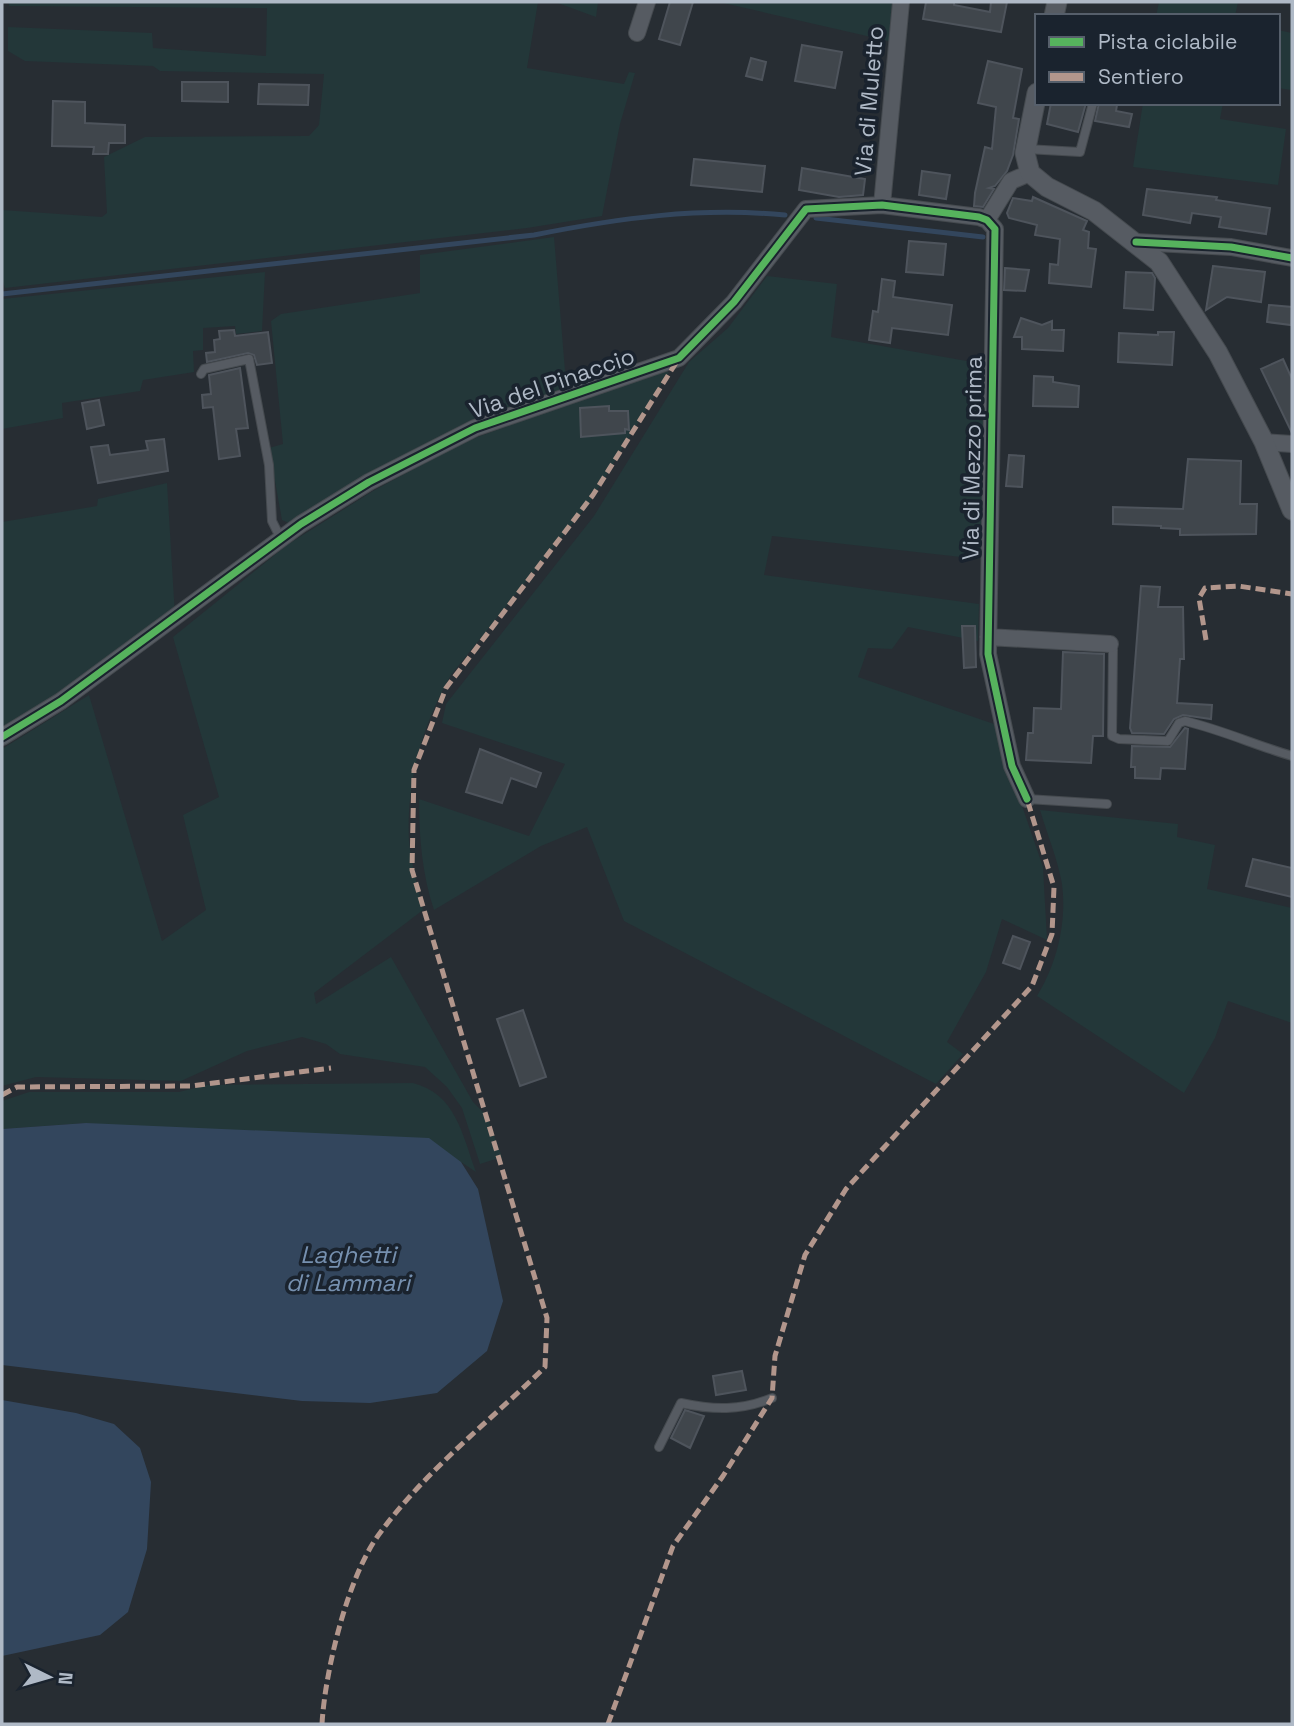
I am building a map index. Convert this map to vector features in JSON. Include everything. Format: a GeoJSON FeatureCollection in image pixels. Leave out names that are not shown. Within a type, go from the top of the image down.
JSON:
{"type":"FeatureCollection","features":[{"type":"Feature","properties":{"kind":"street"},"geometry":{"type":"LineString","coordinates":[[637,33],[647,2]]}},
{"type":"Feature","properties":{"kind":"street","name":"Via di Muletto"},"geometry":{"type":"LineString","coordinates":[[883,205],[901,2]]}},
{"type":"Feature","properties":{"kind":"street"},"geometry":{"type":"LineString","coordinates":[[1035,103],[1026,149],[1030,173],[1047,187],[1094,211],[1158,262],[1214,347],[1264,442],[1292,510]]}},
{"type":"Feature","properties":{"kind":"street"},"geometry":{"type":"LineString","coordinates":[[883,205],[987,220],[1011,181],[1030,173]]}},
{"type":"Feature","properties":{"kind":"street","name":"Via del Pinaccio"},"geometry":{"type":"LineString","coordinates":[[2,737],[61,701],[281,539],[369,482],[475,428],[679,358],[734,302],[806,209],[883,205]]}},
{"type":"Feature","properties":{"kind":"street","name":"Via di Mezzo prima"},"geometry":{"type":"LineString","coordinates":[[987,220],[995,229],[988,654],[1012,766],[1027,799]]}},
{"type":"Feature","properties":{"kind":"street"},"geometry":{"type":"LineString","coordinates":[[1136,243],[1231,247],[1292,258]]}},
{"type":"Feature","properties":{"kind":"street"},"geometry":{"type":"LineString","coordinates":[[1264,442],[1292,444]]}},
{"type":"Feature","properties":{"kind":"street"},"geometry":{"type":"LineString","coordinates":[[988,637],[1110,645]]}},
{"type":"Feature","properties":{"kind":"lane"},"geometry":{"type":"LineString","coordinates":[[1026,149],[1080,152],[1092,105]]}},
{"type":"Feature","properties":{"kind":"lane"},"geometry":{"type":"LineString","coordinates":[[201,374],[204,369],[249,359],[269,465],[272,521],[281,539]]}},
{"type":"Feature","properties":{"kind":"lane"},"geometry":{"type":"LineString","coordinates":[[1110,645],[1113,649],[1112,736],[1119,739],[1168,741],[1179,723],[1185,721],[1224,730],[1237,740],[1292,756]]}},
{"type":"Feature","properties":{"kind":"lane"},"geometry":{"type":"LineString","coordinates":[[1027,799],[1107,804]]}},
{"type":"Feature","properties":{"kind":"lane"},"geometry":{"type":"LineString","coordinates":[[660,1447],[681,1404],[713,1410],[751,1406],[772,1398]]}},
{"type":"Feature","properties":{"kind":"green space"},"geometry":{"type":"Polygon","coordinates":[[[9,2],[538,2],[527,68],[624,84],[629,72],[635,73],[620,124],[602,216],[527,228],[5,288],[2,279],[2,210],[102,217],[107,213],[104,157],[145,137],[309,136],[319,125],[324,74],[160,71],[153,66],[25,61],[8,51],[8,27],[152,33],[153,48],[266,56],[267,8],[9,6],[9,2]]]}},
{"type":"Feature","properties":{"kind":"green space"},"geometry":{"type":"Polygon","coordinates":[[[555,2],[598,2],[596,17],[555,2]]]}},
{"type":"Feature","properties":{"kind":"green space"},"geometry":{"type":"Polygon","coordinates":[[[719,2],[896,2],[893,42],[719,2]]]}},
{"type":"Feature","properties":{"kind":"green space"},"geometry":{"type":"Polygon","coordinates":[[[1159,2],[1238,2],[1235,14],[1156,14],[1159,2]]]}},
{"type":"Feature","properties":{"kind":"green space"},"geometry":{"type":"Polygon","coordinates":[[[1280,30],[1292,33],[1291,90],[1280,88],[1280,30]]]}},
{"type":"Feature","properties":{"kind":"green space"},"geometry":{"type":"Polygon","coordinates":[[[1143,105],[1223,105],[1220,119],[1286,129],[1278,185],[1133,167],[1143,105]]]}},
{"type":"Feature","properties":{"kind":"green space"},"geometry":{"type":"Polygon","coordinates":[[[554,237],[567,395],[505,414],[291,524],[282,520],[269,448],[283,444],[271,321],[281,314],[420,293],[420,255],[554,237]]]}},
{"type":"Feature","properties":{"kind":"green space"},"geometry":{"type":"Polygon","coordinates":[[[265,272],[262,331],[236,334],[235,326],[203,328],[203,350],[193,351],[194,372],[143,380],[140,391],[62,403],[63,418],[2,429],[2,299],[265,272]]]}},
{"type":"Feature","properties":{"kind":"green space"},"geometry":{"type":"Polygon","coordinates":[[[767,276],[837,284],[831,337],[978,363],[979,420],[988,421],[984,552],[979,559],[772,536],[764,575],[979,604],[978,641],[908,627],[892,649],[868,648],[858,677],[994,724],[1043,867],[1047,940],[1002,919],[986,972],[947,1042],[963,1054],[936,1084],[624,921],[587,827],[541,846],[434,910],[424,869],[419,799],[529,836],[565,764],[442,723],[446,704],[594,516],[689,362],[728,328],[767,276]]]}},
{"type":"Feature","properties":{"kind":"green space"},"geometry":{"type":"Polygon","coordinates":[[[657,371],[669,372],[590,502],[451,675],[432,714],[418,755],[410,797],[410,850],[423,910],[314,993],[316,1004],[391,957],[473,1102],[487,1116],[502,1157],[480,1164],[462,1108],[447,1087],[425,1067],[340,1054],[326,1044],[302,1037],[247,1051],[181,1081],[36,1077],[2,1086],[2,749],[89,695],[162,941],[206,910],[183,815],[219,797],[173,637],[287,545],[373,491],[464,442],[657,371]]]}},
{"type":"Feature","properties":{"kind":"green space"},"geometry":{"type":"Polygon","coordinates":[[[167,483],[175,616],[2,730],[2,522],[97,506],[98,499],[167,483]]]}},
{"type":"Feature","properties":{"kind":"green space"},"geometry":{"type":"Polygon","coordinates":[[[1040,810],[1178,824],[1177,837],[1215,845],[1207,889],[1292,908],[1292,1023],[1228,1001],[1215,1038],[1184,1093],[1037,996],[1055,957],[1063,913],[1060,875],[1040,810]]]}},
{"type":"Feature","properties":{"kind":"green space"},"geometry":{"type":"Polygon","coordinates":[[[413,1083],[427,1088],[448,1106],[461,1130],[476,1172],[461,1162],[86,1123],[2,1129],[2,1101],[29,1092],[179,1092],[207,1085],[413,1083]]]}},
{"type":"Feature","properties":{"kind":"water","name":"Laghetti di Lammari"},"geometry":{"type":"Polygon","coordinates":[[[86,1123],[429,1138],[461,1162],[478,1189],[503,1301],[487,1351],[437,1393],[370,1403],[302,1401],[2,1365],[2,1129],[86,1123]]]}},
{"type":"Feature","properties":{"kind":"water"},"geometry":{"type":"Polygon","coordinates":[[[2,1400],[76,1413],[114,1424],[140,1448],[151,1482],[147,1549],[128,1612],[100,1635],[2,1656],[2,1400]]]}},
{"type":"Feature","properties":{"kind":"building"},"geometry":{"type":"Polygon","coordinates":[[[670,2],[693,2],[680,45],[659,39],[670,2]]]}},
{"type":"Feature","properties":{"kind":"building"},"geometry":{"type":"Polygon","coordinates":[[[926,2],[954,2],[954,5],[990,12],[991,2],[1007,2],[1001,32],[923,19],[926,2]]]}},
{"type":"Feature","properties":{"kind":"building"},"geometry":{"type":"Polygon","coordinates":[[[802,45],[842,52],[835,88],[795,81],[802,45]]]}},
{"type":"Feature","properties":{"kind":"building"},"geometry":{"type":"Polygon","coordinates":[[[751,58],[766,62],[762,80],[746,76],[751,58]]]}},
{"type":"Feature","properties":{"kind":"building"},"geometry":{"type":"Polygon","coordinates":[[[988,61],[1022,69],[1013,118],[1019,119],[1013,155],[1007,171],[995,186],[989,188],[994,189],[983,207],[974,206],[975,193],[985,147],[992,149],[996,107],[978,103],[988,61]]]}},
{"type":"Feature","properties":{"kind":"building"},"geometry":{"type":"Polygon","coordinates":[[[182,82],[228,82],[228,102],[182,101],[182,82]]]}},
{"type":"Feature","properties":{"kind":"building"},"geometry":{"type":"Polygon","coordinates":[[[259,84],[309,85],[308,105],[258,104],[259,84]]]}},
{"type":"Feature","properties":{"kind":"building"},"geometry":{"type":"Polygon","coordinates":[[[53,101],[85,102],[85,123],[125,125],[125,143],[109,143],[108,154],[93,154],[94,147],[52,146],[53,101]]]}},
{"type":"Feature","properties":{"kind":"building"},"geometry":{"type":"Polygon","coordinates":[[[1051,105],[1085,105],[1078,132],[1047,124],[1051,105]]]}},
{"type":"Feature","properties":{"kind":"building"},"geometry":{"type":"Polygon","coordinates":[[[1099,105],[1117,105],[1116,111],[1132,114],[1129,127],[1095,121],[1099,105]]]}},
{"type":"Feature","properties":{"kind":"building"},"geometry":{"type":"Polygon","coordinates":[[[694,159],[765,166],[762,192],[691,185],[694,159]]]}},
{"type":"Feature","properties":{"kind":"building"},"geometry":{"type":"Polygon","coordinates":[[[802,168],[865,179],[863,195],[839,197],[799,190],[802,168]]]}},
{"type":"Feature","properties":{"kind":"building"},"geometry":{"type":"Polygon","coordinates":[[[922,171],[950,175],[946,199],[919,195],[922,171]]]}},
{"type":"Feature","properties":{"kind":"building"},"geometry":{"type":"Polygon","coordinates":[[[1147,189],[1217,197],[1216,200],[1270,208],[1266,234],[1219,227],[1221,217],[1192,213],[1190,223],[1143,215],[1147,189]]]}},
{"type":"Feature","properties":{"kind":"building"},"geometry":{"type":"Polygon","coordinates":[[[1033,197],[1087,221],[1083,230],[1089,232],[1088,248],[1096,249],[1091,287],[1049,283],[1050,264],[1058,265],[1060,239],[1035,235],[1037,225],[1009,218],[1007,213],[1013,198],[1032,201],[1033,197]]]}},
{"type":"Feature","properties":{"kind":"building"},"geometry":{"type":"Polygon","coordinates":[[[909,241],[946,244],[943,275],[906,272],[909,241]]]}},
{"type":"Feature","properties":{"kind":"building"},"geometry":{"type":"Polygon","coordinates":[[[1213,266],[1265,272],[1261,302],[1227,297],[1206,310],[1213,266]]]}},
{"type":"Feature","properties":{"kind":"building"},"geometry":{"type":"Polygon","coordinates":[[[1005,268],[1029,270],[1025,291],[1004,290],[1005,268]]]}},
{"type":"Feature","properties":{"kind":"building"},"geometry":{"type":"Polygon","coordinates":[[[1126,272],[1152,273],[1155,278],[1153,310],[1124,308],[1126,272]]]}},
{"type":"Feature","properties":{"kind":"building"},"geometry":{"type":"Polygon","coordinates":[[[882,279],[895,281],[893,297],[952,305],[948,335],[892,328],[890,343],[869,340],[873,311],[878,312],[882,279]]]}},
{"type":"Feature","properties":{"kind":"building"},"geometry":{"type":"Polygon","coordinates":[[[1269,305],[1292,307],[1291,325],[1267,322],[1269,305]]]}},
{"type":"Feature","properties":{"kind":"building"},"geometry":{"type":"Polygon","coordinates":[[[1021,318],[1042,325],[1052,321],[1052,330],[1064,330],[1063,351],[1022,349],[1022,337],[1014,337],[1021,318]]]}},
{"type":"Feature","properties":{"kind":"building"},"geometry":{"type":"Polygon","coordinates":[[[234,330],[235,336],[268,332],[272,363],[257,365],[254,355],[248,353],[207,362],[206,353],[215,352],[214,340],[220,339],[219,331],[234,330]]]}},
{"type":"Feature","properties":{"kind":"building"},"geometry":{"type":"Polygon","coordinates":[[[1158,332],[1174,332],[1172,365],[1118,362],[1119,333],[1158,335],[1158,332]]]}},
{"type":"Feature","properties":{"kind":"building"},"geometry":{"type":"Polygon","coordinates":[[[1283,359],[1292,379],[1292,433],[1261,369],[1283,359]]]}},
{"type":"Feature","properties":{"kind":"building"},"geometry":{"type":"Polygon","coordinates":[[[240,368],[248,428],[236,429],[240,456],[219,459],[213,407],[203,408],[202,395],[211,394],[209,375],[240,368]]]}},
{"type":"Feature","properties":{"kind":"building"},"geometry":{"type":"Polygon","coordinates":[[[1034,376],[1053,377],[1053,382],[1079,386],[1078,407],[1033,406],[1034,376]]]}},
{"type":"Feature","properties":{"kind":"building"},"geometry":{"type":"Polygon","coordinates":[[[99,400],[104,425],[87,429],[82,403],[99,400]]]}},
{"type":"Feature","properties":{"kind":"building"},"geometry":{"type":"Polygon","coordinates":[[[609,406],[609,411],[628,411],[629,430],[625,429],[625,433],[581,437],[580,408],[609,406]]]}},
{"type":"Feature","properties":{"kind":"building"},"geometry":{"type":"Polygon","coordinates":[[[164,439],[168,471],[98,483],[91,447],[108,445],[110,455],[148,450],[146,441],[164,439]]]}},
{"type":"Feature","properties":{"kind":"building"},"geometry":{"type":"Polygon","coordinates":[[[1009,455],[1024,456],[1022,487],[1006,486],[1009,455]]]}},
{"type":"Feature","properties":{"kind":"building"},"geometry":{"type":"Polygon","coordinates":[[[1188,459],[1241,461],[1240,504],[1257,504],[1256,534],[1180,535],[1180,529],[1113,524],[1113,507],[1183,509],[1188,459]]]}},
{"type":"Feature","properties":{"kind":"building"},"geometry":{"type":"Polygon","coordinates":[[[1141,586],[1160,587],[1158,607],[1183,607],[1184,659],[1180,659],[1177,703],[1212,705],[1211,719],[1183,715],[1174,719],[1164,734],[1132,733],[1130,728],[1141,586]]]}},
{"type":"Feature","properties":{"kind":"building"},"geometry":{"type":"Polygon","coordinates":[[[962,626],[975,626],[976,667],[964,668],[962,626]]]}},
{"type":"Feature","properties":{"kind":"building"},"geometry":{"type":"Polygon","coordinates":[[[1063,652],[1104,654],[1103,736],[1093,736],[1091,763],[1026,760],[1028,733],[1033,733],[1034,708],[1061,709],[1063,652]]]}},
{"type":"Feature","properties":{"kind":"building"},"geometry":{"type":"Polygon","coordinates":[[[1185,728],[1188,729],[1185,769],[1161,768],[1160,779],[1135,778],[1135,767],[1131,767],[1132,746],[1170,747],[1185,728]]]}},
{"type":"Feature","properties":{"kind":"building"},"geometry":{"type":"Polygon","coordinates":[[[480,749],[541,773],[536,787],[511,778],[502,803],[466,792],[480,749]]]}},
{"type":"Feature","properties":{"kind":"building"},"geometry":{"type":"Polygon","coordinates":[[[1253,859],[1292,868],[1292,897],[1246,886],[1253,859]]]}},
{"type":"Feature","properties":{"kind":"building"},"geometry":{"type":"Polygon","coordinates":[[[1013,936],[1030,942],[1020,969],[1003,963],[1013,936]]]}},
{"type":"Feature","properties":{"kind":"building"},"geometry":{"type":"Polygon","coordinates":[[[523,1010],[546,1077],[520,1086],[497,1019],[523,1010]]]}},
{"type":"Feature","properties":{"kind":"building"},"geometry":{"type":"Polygon","coordinates":[[[742,1371],[746,1390],[716,1395],[713,1376],[742,1371]]]}},
{"type":"Feature","properties":{"kind":"building"},"geometry":{"type":"Polygon","coordinates":[[[685,1410],[704,1416],[690,1448],[671,1438],[685,1410]]]}},
{"type":"Feature","properties":{"kind":"waterway"},"geometry":{"type":"LineString","coordinates":[[2,294],[534,235],[659,216],[721,212],[785,215]]}},
{"type":"Feature","properties":{"kind":"waterway"},"geometry":{"type":"LineString","coordinates":[[816,218],[983,237]]}},
{"type":"Feature","properties":{"kind":"marked path"},"geometry":{"type":"LineString","coordinates":[[322,1724],[328,1678],[340,1624],[368,1551],[417,1488],[545,1367],[547,1318],[412,870],[414,770],[446,688],[593,495],[679,358]]}},
{"type":"Feature","properties":{"kind":"marked path"},"geometry":{"type":"LineString","coordinates":[[1206,640],[1199,598],[1205,588],[1238,586],[1292,594]]}},
{"type":"Feature","properties":{"kind":"marked path"},"geometry":{"type":"LineString","coordinates":[[608,1724],[673,1546],[723,1476],[772,1398],[775,1356],[805,1255],[846,1189],[1032,986],[1052,934],[1054,887],[1027,799]]}},
{"type":"Feature","properties":{"kind":"marked path"},"geometry":{"type":"LineString","coordinates":[[2,1095],[17,1087],[191,1086],[331,1068]]}},
{"type":"Feature","properties":{"kind":"cycle path"},"geometry":{"type":"LineString","coordinates":[[2,737],[61,701],[301,524],[369,482],[475,428],[679,358],[734,302],[806,209],[882,205],[979,217],[987,220],[995,229],[988,654],[1012,766],[1027,799]]}},
{"type":"Feature","properties":{"kind":"cycle path"},"geometry":{"type":"LineString","coordinates":[[1136,242],[1231,247],[1292,258]]}}]}
